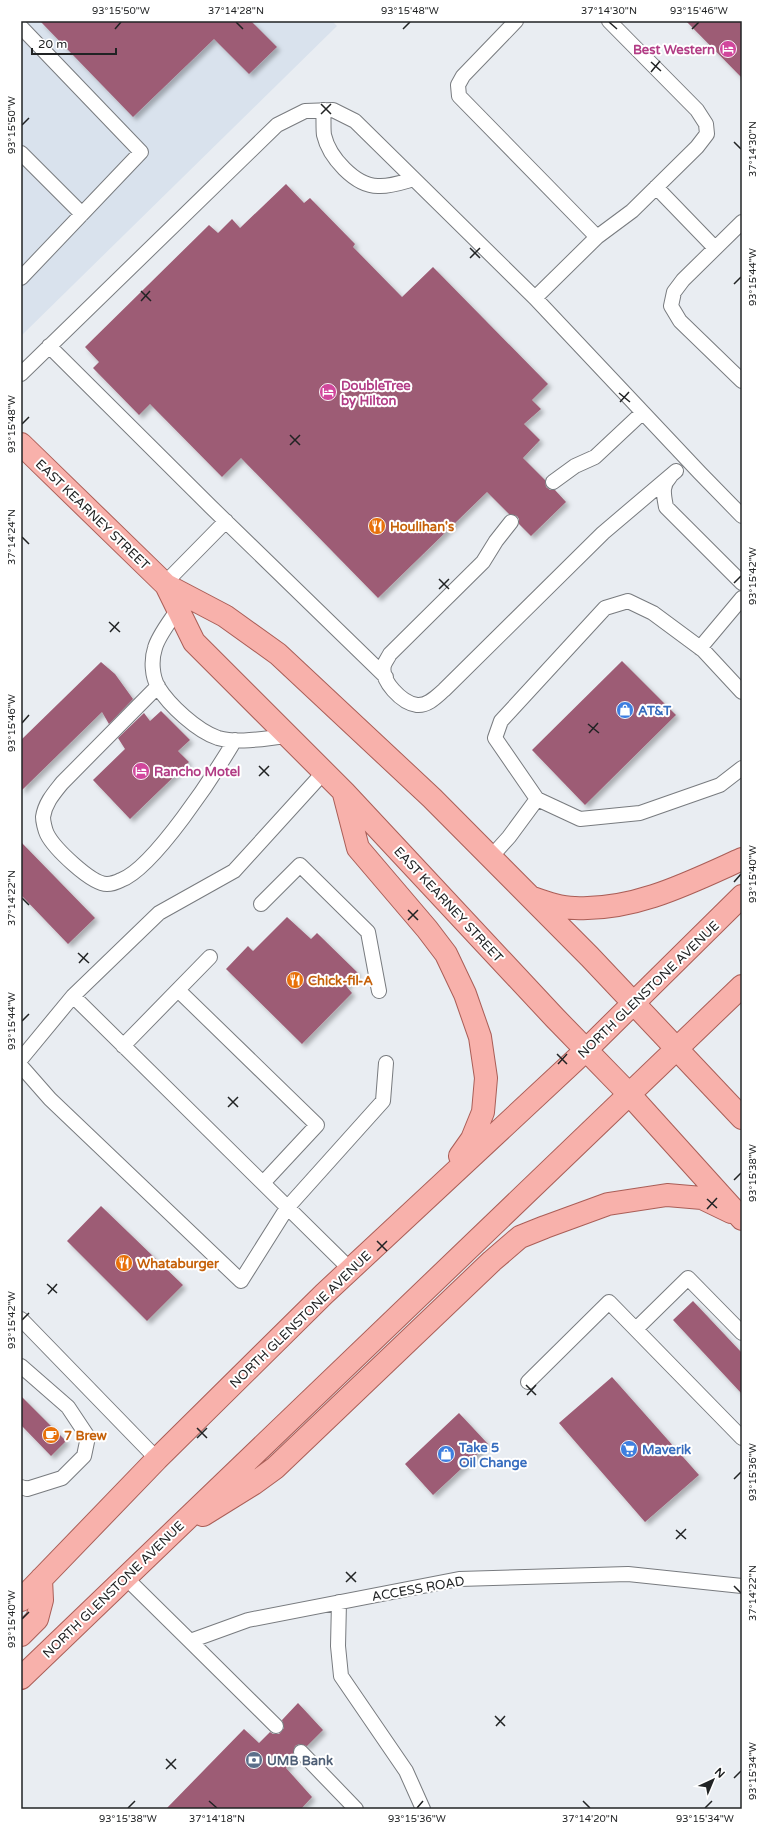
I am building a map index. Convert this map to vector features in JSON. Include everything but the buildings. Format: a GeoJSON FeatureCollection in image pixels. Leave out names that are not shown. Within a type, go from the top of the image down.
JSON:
{"type":"FeatureCollection","features":[{"type":"Feature","properties":{"kind":"main road","name":"EAST KEARNEY STREET"},"geometry":{"type":"LineString","coordinates":[[21,444],[165,584],[225,616],[278,654],[432,798],[532,898],[677,1048],[742,1118]]}},
{"type":"Feature","properties":{"kind":"main road","name":"EAST KEARNEY STREET"},"geometry":{"type":"LineString","coordinates":[[165,584],[194,642],[344,792],[630,1095],[741,1218]]}},
{"type":"Feature","properties":{"kind":"main road"},"geometry":{"type":"LineString","coordinates":[[344,792],[358,848],[427,929],[446,954],[465,994],[480,1037],[486,1078],[483,1112],[472,1139],[440,1186]]}},
{"type":"Feature","properties":{"kind":"main road"},"geometry":{"type":"LineString","coordinates":[[532,898],[558,906],[575,908],[601,908],[645,899],[682,886],[742,859]]}},
{"type":"Feature","properties":{"kind":"main road","name":"NORTH GLENSTONE AVENUE"},"geometry":{"type":"LineString","coordinates":[[21,1600],[157,1459],[350,1270],[586,1050],[742,896]]}},
{"type":"Feature","properties":{"kind":"main road","name":"NORTH GLENSTONE AVENUE"},"geometry":{"type":"LineString","coordinates":[[21,1678],[168,1535],[630,1095],[742,986]]}},
{"type":"Feature","properties":{"kind":"main road"},"geometry":{"type":"LineString","coordinates":[[168,1535],[253,1484],[275,1468],[492,1261],[520,1238],[545,1227],[608,1204],[667,1195],[702,1198],[741,1218]]}},
{"type":"Feature","properties":{"kind":"main road"},"geometry":{"type":"LineString","coordinates":[[21,1635],[37,1619],[42,1600],[41,1580]]}},
{"type":"Feature","properties":{"kind":"lane"},"geometry":{"type":"LineString","coordinates":[[516,21],[463,76],[458,85],[459,96],[597,238]]}},
{"type":"Feature","properties":{"kind":"lane"},"geometry":{"type":"LineString","coordinates":[[535,298],[597,238],[632,211],[697,147],[707,134],[706,124],[697,110],[609,21]]}},
{"type":"Feature","properties":{"kind":"lane"},"geometry":{"type":"LineString","coordinates":[[21,27],[141,152],[21,278]]}},
{"type":"Feature","properties":{"kind":"lane"},"geometry":{"type":"LineString","coordinates":[[323,110],[324,136],[334,156],[344,169],[360,182],[377,186],[414,179]]}},
{"type":"Feature","properties":{"kind":"lane"},"geometry":{"type":"LineString","coordinates":[[21,374],[277,125],[305,111],[333,110],[355,121],[535,298],[642,413],[742,516]]}},
{"type":"Feature","properties":{"kind":"lane"},"geometry":{"type":"LineString","coordinates":[[21,153],[82,214]]}},
{"type":"Feature","properties":{"kind":"lane"},"geometry":{"type":"LineString","coordinates":[[656,187],[715,248]]}},
{"type":"Feature","properties":{"kind":"lane"},"geometry":{"type":"LineString","coordinates":[[742,222],[683,280],[674,292],[671,306],[680,321],[742,381]]}},
{"type":"Feature","properties":{"kind":"lane"},"geometry":{"type":"LineString","coordinates":[[49,346],[386,677]]}},
{"type":"Feature","properties":{"kind":"lane"},"geometry":{"type":"LineString","coordinates":[[553,482],[575,466],[595,457],[642,413]]}},
{"type":"Feature","properties":{"kind":"lane"},"geometry":{"type":"LineString","coordinates":[[511,522],[496,541],[483,562],[390,654],[384,666],[387,681],[395,692],[406,702],[418,705],[430,702],[603,533],[625,513],[676,472],[688,469],[700,473]]}},
{"type":"Feature","properties":{"kind":"lane"},"geometry":{"type":"LineString","coordinates":[[676,472],[666,482],[663,491],[666,507],[742,584]]}},
{"type":"Feature","properties":{"kind":"lane"},"geometry":{"type":"LineString","coordinates":[[165,584],[226,521]]}},
{"type":"Feature","properties":{"kind":"lane"},"geometry":{"type":"LineString","coordinates":[[700,648],[742,598]]}},
{"type":"Feature","properties":{"kind":"lane"},"geometry":{"type":"LineString","coordinates":[[742,692],[700,648],[653,612],[628,601],[605,608],[501,721],[495,738],[537,799],[580,819],[640,813],[720,784],[742,768]]}},
{"type":"Feature","properties":{"kind":"lane"},"geometry":{"type":"LineString","coordinates":[[178,609],[155,647],[152,666],[158,686],[174,706],[195,726],[218,738],[235,740],[288,736]]}},
{"type":"Feature","properties":{"kind":"lane"},"geometry":{"type":"LineString","coordinates":[[158,686],[62,783],[49,800],[43,818],[47,834],[61,852],[89,877],[106,884],[122,880],[151,859],[202,790],[235,740]]}},
{"type":"Feature","properties":{"kind":"lane"},"geometry":{"type":"LineString","coordinates":[[21,1059],[73,996],[159,913],[234,870],[324,772]]}},
{"type":"Feature","properties":{"kind":"lane"},"geometry":{"type":"LineString","coordinates":[[491,857],[510,837],[537,799]]}},
{"type":"Feature","properties":{"kind":"lane"},"geometry":{"type":"LineString","coordinates":[[261,904],[300,865],[368,932],[379,991]]}},
{"type":"Feature","properties":{"kind":"lane"},"geometry":{"type":"LineString","coordinates":[[123,1046],[210,957]]}},
{"type":"Feature","properties":{"kind":"lane"},"geometry":{"type":"LineString","coordinates":[[178,990],[318,1125],[263,1183]]}},
{"type":"Feature","properties":{"kind":"lane"},"geometry":{"type":"LineString","coordinates":[[73,996],[350,1270]]}},
{"type":"Feature","properties":{"kind":"lane"},"geometry":{"type":"LineString","coordinates":[[21,1066],[50,1099],[241,1281],[287,1208],[383,1101],[386,1063]]}},
{"type":"Feature","properties":{"kind":"lane"},"geometry":{"type":"LineString","coordinates":[[636,1329],[688,1278],[742,1332]]}},
{"type":"Feature","properties":{"kind":"lane"},"geometry":{"type":"LineString","coordinates":[[528,1382],[609,1302],[742,1438]]}},
{"type":"Feature","properties":{"kind":"lane"},"geometry":{"type":"LineString","coordinates":[[21,1319],[157,1459]]}},
{"type":"Feature","properties":{"kind":"lane"},"geometry":{"type":"LineString","coordinates":[[21,1366],[68,1407],[88,1437],[84,1456],[62,1478],[27,1490],[21,1487]]}},
{"type":"Feature","properties":{"kind":"lane","name":"ACCESS ROAD"},"geometry":{"type":"LineString","coordinates":[[190,1640],[248,1620],[459,1579],[628,1574],[742,1586]]}},
{"type":"Feature","properties":{"kind":"lane"},"geometry":{"type":"LineString","coordinates":[[125,1577],[276,1726]]}},
{"type":"Feature","properties":{"kind":"lane"},"geometry":{"type":"LineString","coordinates":[[339,1602],[338,1646],[341,1676],[406,1771],[423,1809]]}},
{"type":"Feature","properties":{"kind":"lane"},"geometry":{"type":"LineString","coordinates":[[301,1752],[356,1809]]}},
{"type":"Feature","properties":{"kind":"shaded area"},"geometry":{"type":"Polygon","coordinates":[[[21,21],[332,21],[337,26],[21,336],[21,21]]]}},
{"type":"Feature","properties":{"kind":"place","name":"Best Western"},"geometry":{"type":"Point","coordinates":[728,49]}},
{"type":"Feature","properties":{"kind":"place","name":"DoubleTree by Hilton"},"geometry":{"type":"Point","coordinates":[328,392]}},
{"type":"Feature","properties":{"kind":"place","name":"Houlihan's"},"geometry":{"type":"Point","coordinates":[377,526]}},
{"type":"Feature","properties":{"kind":"place","name":"AT&T"},"geometry":{"type":"Point","coordinates":[625,710]}},
{"type":"Feature","properties":{"kind":"place","name":"Rancho Motel"},"geometry":{"type":"Point","coordinates":[141,771]}},
{"type":"Feature","properties":{"kind":"place","name":"Chick-fil-A"},"geometry":{"type":"Point","coordinates":[295,980]}},
{"type":"Feature","properties":{"kind":"place","name":"Whataburger"},"geometry":{"type":"Point","coordinates":[124,1263]}},
{"type":"Feature","properties":{"kind":"place","name":"7 Brew"},"geometry":{"type":"Point","coordinates":[51,1435]}},
{"type":"Feature","properties":{"kind":"place","name":"Maverik"},"geometry":{"type":"Point","coordinates":[629,1449]}},
{"type":"Feature","properties":{"kind":"place","name":"Take 5 Oil Change"},"geometry":{"type":"Point","coordinates":[446,1454]}},
{"type":"Feature","properties":{"kind":"place","name":"UMB Bank"},"geometry":{"type":"Point","coordinates":[254,1760]}}]}
